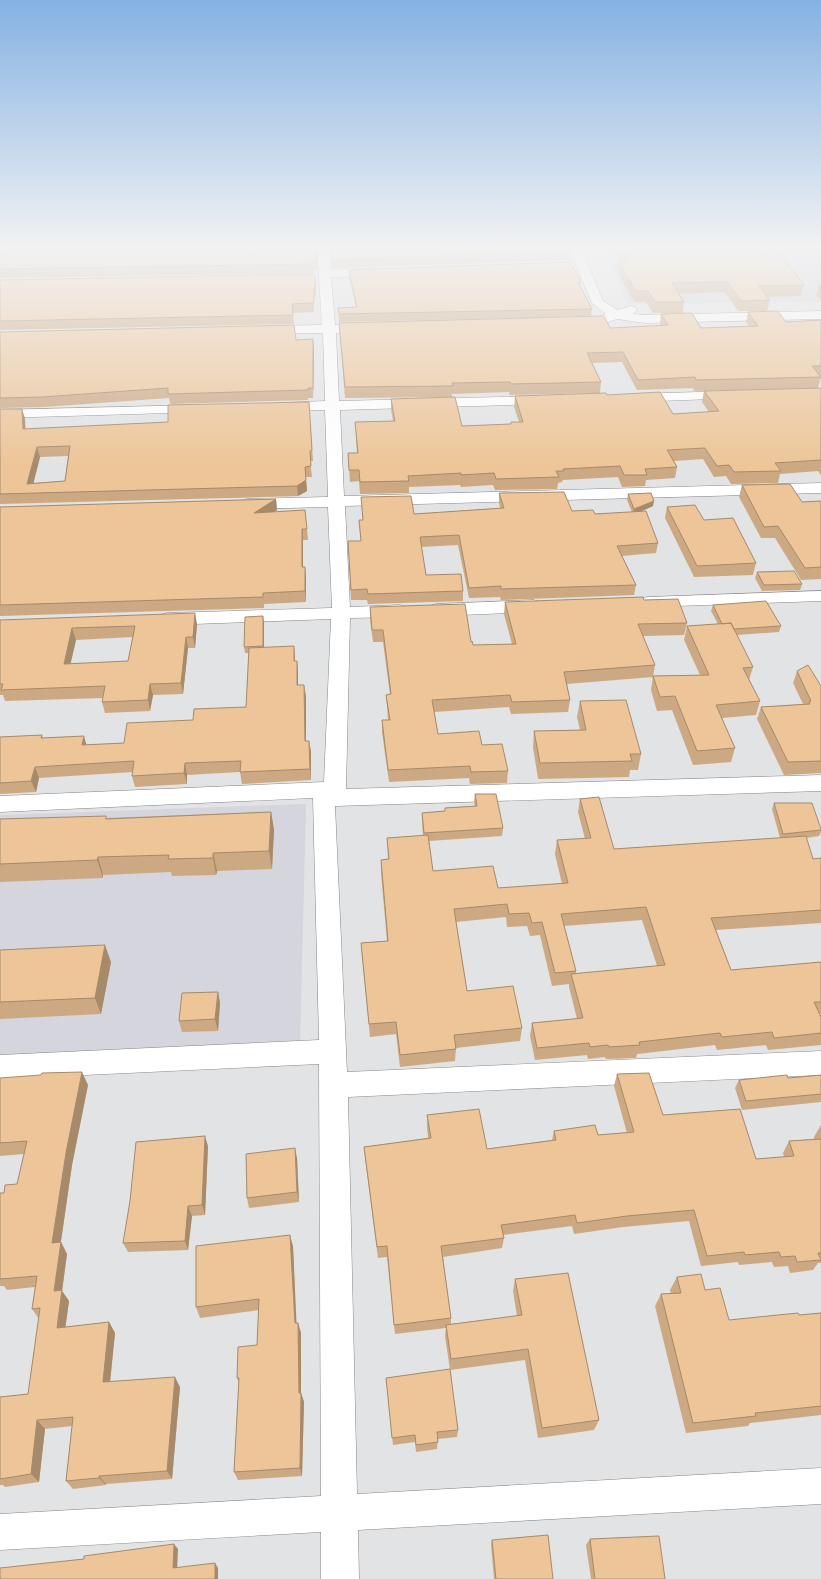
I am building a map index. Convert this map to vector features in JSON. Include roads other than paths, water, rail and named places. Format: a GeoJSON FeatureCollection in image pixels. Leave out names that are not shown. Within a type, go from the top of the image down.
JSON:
{"type":"FeatureCollection","features":[{"type":"Feature","properties":{"kind":"street"},"geometry":{"type":"LineString","coordinates":[[327,320],[341,613],[330,794],[340,1579]]}},
{"type":"Feature","properties":{"kind":"street"},"geometry":{"type":"LineString","coordinates":[[564,323],[596,322],[603,320]]}},
{"type":"Feature","properties":{"kind":"street"},"geometry":{"type":"LineString","coordinates":[[251,330],[353,328]]}},
{"type":"Feature","properties":{"kind":"street"},"geometry":{"type":"LineString","coordinates":[[616,398],[750,395]]}},
{"type":"Feature","properties":{"kind":"street"},"geometry":{"type":"LineString","coordinates":[[261,408],[561,400]]}},
{"type":"Feature","properties":{"kind":"street"},"geometry":{"type":"LineString","coordinates":[[0,414],[214,409]]}},
{"type":"Feature","properties":{"kind":"street"},"geometry":{"type":"LineString","coordinates":[[232,505],[821,488]]}},
{"type":"Feature","properties":{"kind":"street"},"geometry":{"type":"LineString","coordinates":[[632,603],[821,596]]}},
{"type":"Feature","properties":{"kind":"street"},"geometry":{"type":"LineString","coordinates":[[150,619],[553,606]]}},
{"type":"Feature","properties":{"kind":"street"},"geometry":{"type":"LineString","coordinates":[[0,804],[330,794],[821,783]]}},
{"type":"Feature","properties":{"kind":"street"},"geometry":{"type":"LineString","coordinates":[[0,1067],[333,1051]]}},
{"type":"Feature","properties":{"kind":"street"},"geometry":{"type":"LineString","coordinates":[[333,1085],[821,1063]]}},
{"type":"Feature","properties":{"kind":"street"},"geometry":{"type":"LineString","coordinates":[[0,1532],[821,1486]]}}]}
